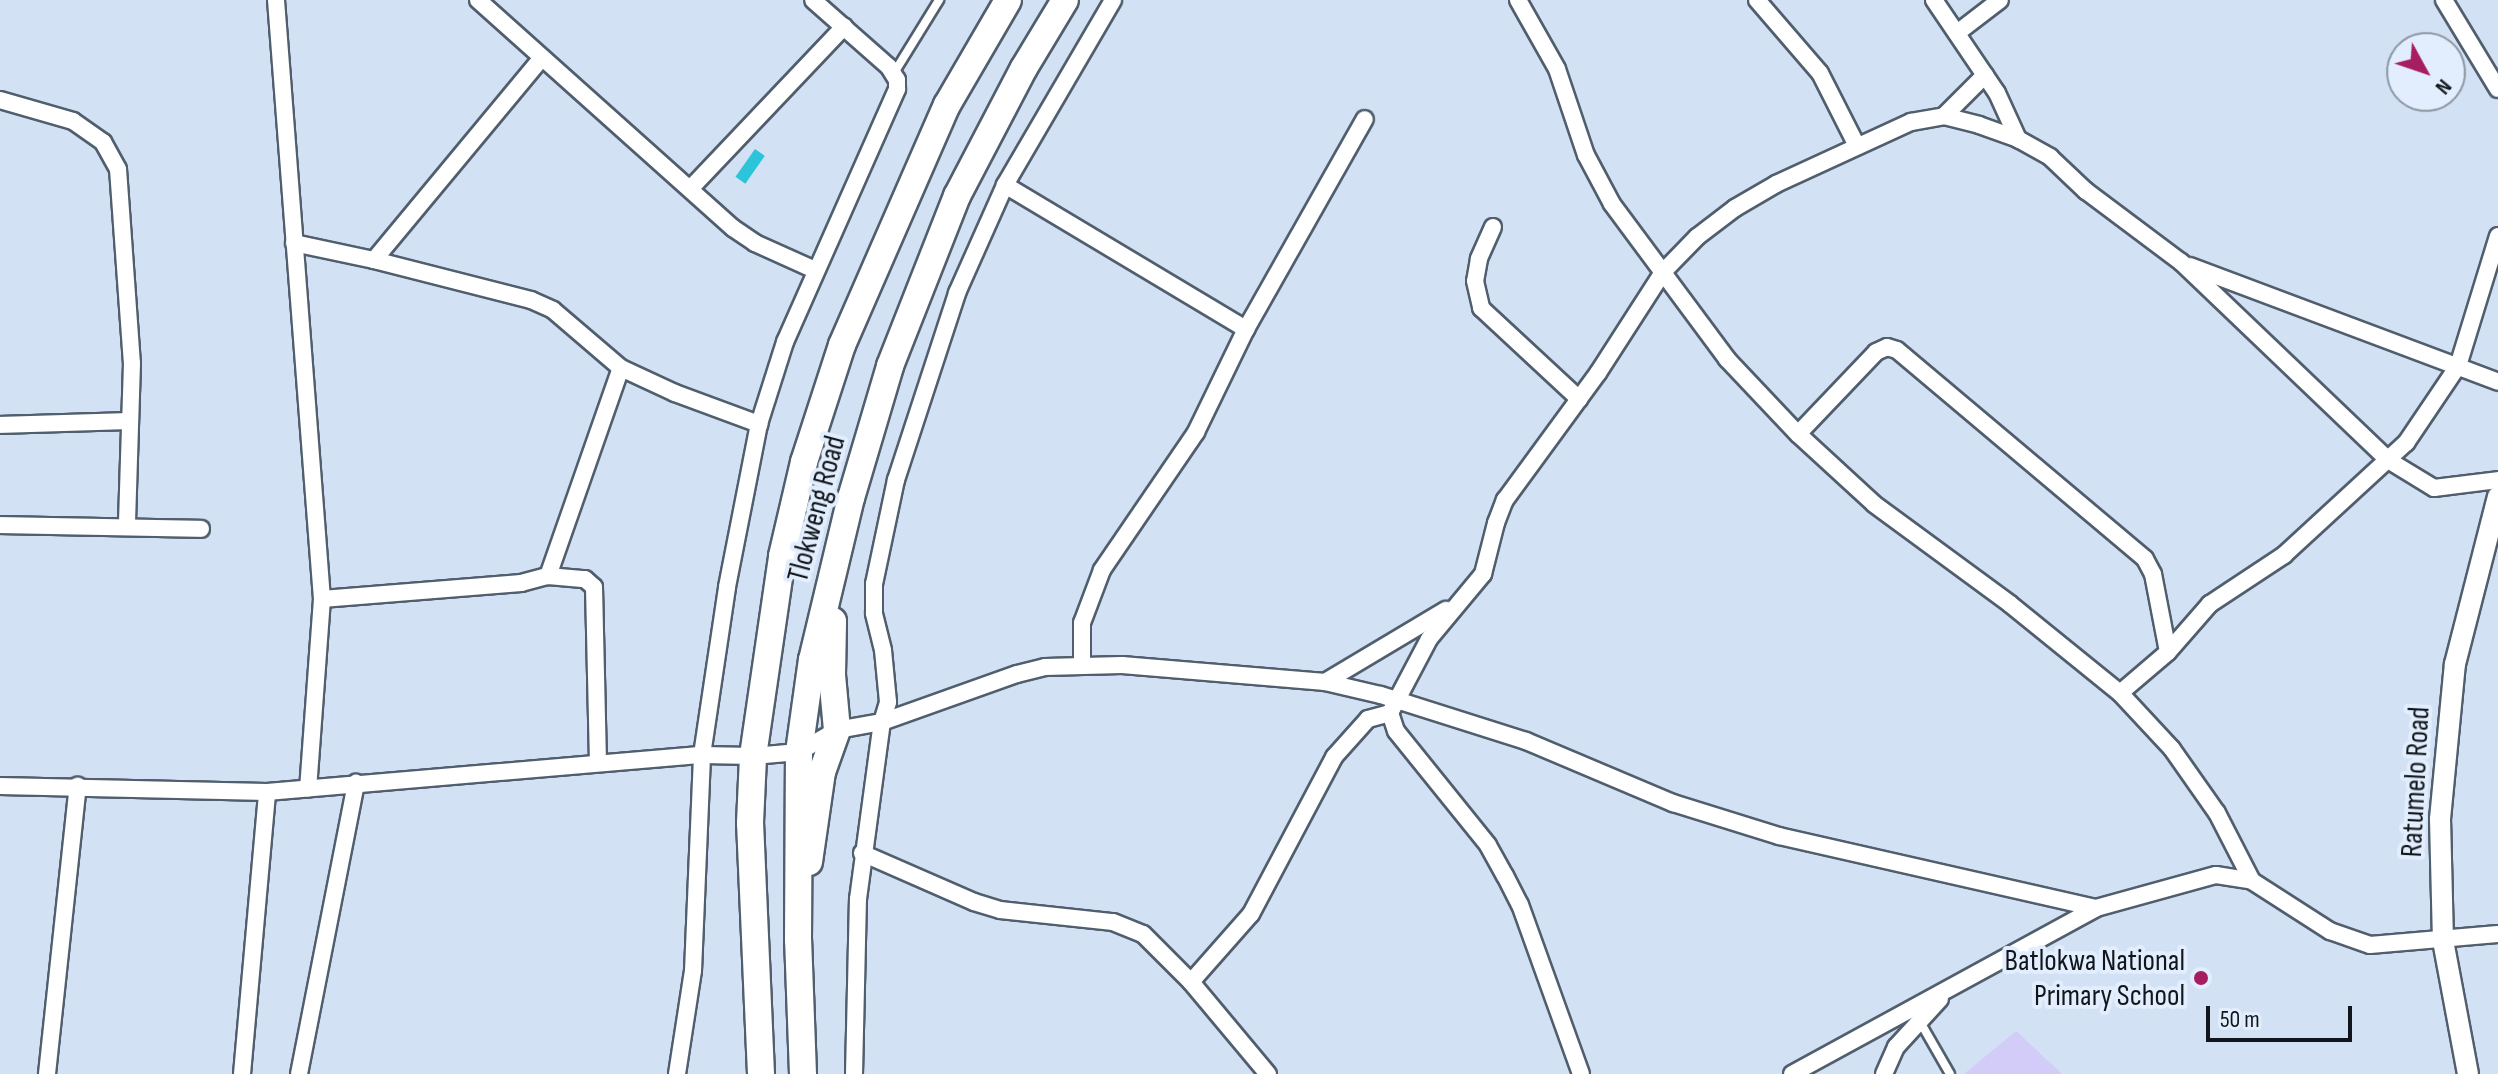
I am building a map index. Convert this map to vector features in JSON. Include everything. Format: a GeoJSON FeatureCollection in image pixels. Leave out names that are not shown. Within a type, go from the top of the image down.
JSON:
{"type":"FeatureCollection","features":[{"type":"Feature","properties":{"kind":"main road","name":"Tlokweng Road"},"geometry":{"type":"LineString","coordinates":[[761,1074],[750,823],[753,756],[782,556],[804,462],[842,345],[947,105],[1008,0]]}},
{"type":"Feature","properties":{"kind":"main road","name":"Tlokweng Road"},"geometry":{"type":"LineString","coordinates":[[803,1074],[798,940],[799,752],[812,660],[851,498],[890,366],[957,196],[1024,68],[1065,0]]}},
{"type":"Feature","properties":{"kind":"main road"},"geometry":{"type":"LineString","coordinates":[[798,940],[800,902],[822,772],[837,730],[830,586]]}},
{"type":"Feature","properties":{"kind":"street"},"geometry":{"type":"LineString","coordinates":[[276,0],[322,599],[308,788]]}},
{"type":"Feature","properties":{"kind":"street"},"geometry":{"type":"LineString","coordinates":[[478,0],[755,243],[815,270]]}},
{"type":"Feature","properties":{"kind":"street"},"geometry":{"type":"LineString","coordinates":[[677,1074],[693,971],[702,755],[727,587],[759,424],[785,342],[897,89],[894,73],[813,0]]}},
{"type":"Feature","properties":{"kind":"street"},"geometry":{"type":"LineString","coordinates":[[854,1074],[854,961],[862,853],[882,722],[888,702],[887,678],[873,599],[896,480],[957,293],[1005,185],[1113,0]]}},
{"type":"Feature","properties":{"kind":"street"},"geometry":{"type":"LineString","coordinates":[[1518,0],[1557,69],[1586,155],[1612,204],[1727,359],[1798,434],[1874,504],[2010,604],[2120,693],[2172,749],[2217,813],[2252,881]]}},
{"type":"Feature","properties":{"kind":"street"},"geometry":{"type":"LineString","coordinates":[[1757,0],[1820,73],[1857,146]]}},
{"type":"Feature","properties":{"kind":"street"},"geometry":{"type":"LineString","coordinates":[[1934,0],[2009,114],[2018,139]]}},
{"type":"Feature","properties":{"kind":"street"},"geometry":{"type":"LineString","coordinates":[[1957,33],[2000,0]]}},
{"type":"Feature","properties":{"kind":"street"},"geometry":{"type":"LineString","coordinates":[[2444,0],[2498,89]]}},
{"type":"Feature","properties":{"kind":"street"},"geometry":{"type":"LineString","coordinates":[[690,189],[844,27]]}},
{"type":"Feature","properties":{"kind":"street"},"geometry":{"type":"LineString","coordinates":[[374,260],[542,58]]}},
{"type":"Feature","properties":{"kind":"street"},"geometry":{"type":"LineString","coordinates":[[1944,116],[1985,75]]}},
{"type":"Feature","properties":{"kind":"street"},"geometry":{"type":"LineString","coordinates":[[0,100],[73,121],[103,142],[113,154],[118,169],[129,299],[127,526]]}},
{"type":"Feature","properties":{"kind":"street"},"geometry":{"type":"LineString","coordinates":[[1191,982],[1251,914],[1334,757],[1368,719],[1392,706],[1429,639],[1483,574],[1505,500],[1579,399],[1663,272],[1697,237],[1735,208],[1911,122],[1944,116],[2018,139],[2050,157],[2086,191],[2181,262],[2388,460],[2434,488],[2498,480]]}},
{"type":"Feature","properties":{"kind":"street"},"geometry":{"type":"LineString","coordinates":[[1082,664],[1082,623],[1102,570],[1196,432],[1246,329],[1365,119]]}},
{"type":"Feature","properties":{"kind":"street"},"geometry":{"type":"LineString","coordinates":[[1005,185],[1246,329]]}},
{"type":"Feature","properties":{"kind":"street"},"geometry":{"type":"LineString","coordinates":[[1493,227],[1479,259],[1475,281],[1481,308],[1579,399]]}},
{"type":"Feature","properties":{"kind":"street"},"geometry":{"type":"LineString","coordinates":[[2120,693],[2168,652],[2210,604],[2265,571],[2388,460],[2427,414],[2458,366],[2498,236]]}},
{"type":"Feature","properties":{"kind":"street"},"geometry":{"type":"LineString","coordinates":[[294,243],[531,300],[553,310],[621,368],[675,393],[759,424]]}},
{"type":"Feature","properties":{"kind":"street"},"geometry":{"type":"LineString","coordinates":[[2181,262],[2498,382]]}},
{"type":"Feature","properties":{"kind":"street"},"geometry":{"type":"LineString","coordinates":[[1798,434],[1876,352],[1887,347],[1897,350],[2145,559],[2153,574],[2168,652]]}},
{"type":"Feature","properties":{"kind":"street"},"geometry":{"type":"LineString","coordinates":[[548,576],[621,368]]}},
{"type":"Feature","properties":{"kind":"street"},"geometry":{"type":"LineString","coordinates":[[0,425],[130,421]]}},
{"type":"Feature","properties":{"kind":"street","name":"Ratumelo Road"},"geometry":{"type":"LineString","coordinates":[[2468,1074],[2443,941],[2440,819],[2455,664],[2498,496]]}},
{"type":"Feature","properties":{"kind":"street"},"geometry":{"type":"LineString","coordinates":[[0,525],[201,529]]}},
{"type":"Feature","properties":{"kind":"street"},"geometry":{"type":"LineString","coordinates":[[322,599],[521,583],[548,576],[585,579],[594,587],[598,763]]}},
{"type":"Feature","properties":{"kind":"street"},"geometry":{"type":"LineString","coordinates":[[1325,682],[1458,603]]}},
{"type":"Feature","properties":{"kind":"street"},"geometry":{"type":"LineString","coordinates":[[0,786],[267,792],[702,755],[753,756],[799,752],[837,730],[882,722],[1017,674],[1082,664],[1325,682],[1392,706],[1526,741],[1673,803],[1779,836],[2096,908]]}},
{"type":"Feature","properties":{"kind":"street"},"geometry":{"type":"LineString","coordinates":[[1392,706],[1396,731],[1488,845],[1520,905],[1581,1074]]}},
{"type":"Feature","properties":{"kind":"street"},"geometry":{"type":"LineString","coordinates":[[299,1074],[356,783]]}},
{"type":"Feature","properties":{"kind":"street"},"geometry":{"type":"LineString","coordinates":[[47,1074],[78,786]]}},
{"type":"Feature","properties":{"kind":"street"},"geometry":{"type":"LineString","coordinates":[[242,1074],[267,792]]}},
{"type":"Feature","properties":{"kind":"street"},"geometry":{"type":"LineString","coordinates":[[862,853],[974,902],[1000,910],[1102,920],[1132,929],[1155,945],[1191,982],[1268,1074]]}},
{"type":"Feature","properties":{"kind":"street"},"geometry":{"type":"LineString","coordinates":[[1792,1074],[2096,908],[2216,875],[2252,881],[2330,931],[2370,945],[2498,934]]}},
{"type":"Feature","properties":{"kind":"street"},"geometry":{"type":"LineString","coordinates":[[1884,1074],[1896,1047],[1955,984]]}},
{"type":"Feature","properties":{"kind":"lane"},"geometry":{"type":"LineString","coordinates":[[894,73],[939,0]]}},
{"type":"Feature","properties":{"kind":"lane"},"geometry":{"type":"LineString","coordinates":[[1919,1020],[1950,1074]]}},
{"type":"Feature","properties":{"kind":"shaded area"},"geometry":{"type":"Polygon","coordinates":[[[2016,1031],[2062,1074],[1964,1074],[2016,1031]]]}},
{"type":"Feature","properties":{"kind":"water"},"geometry":{"type":"Polygon","coordinates":[[[755,149],[765,156],[745,184],[735,177],[755,149]]]}},
{"type":"Feature","properties":{"kind":"place","name":"Batlokwa National Primary School"},"geometry":{"type":"Point","coordinates":[2201,978]}}]}
